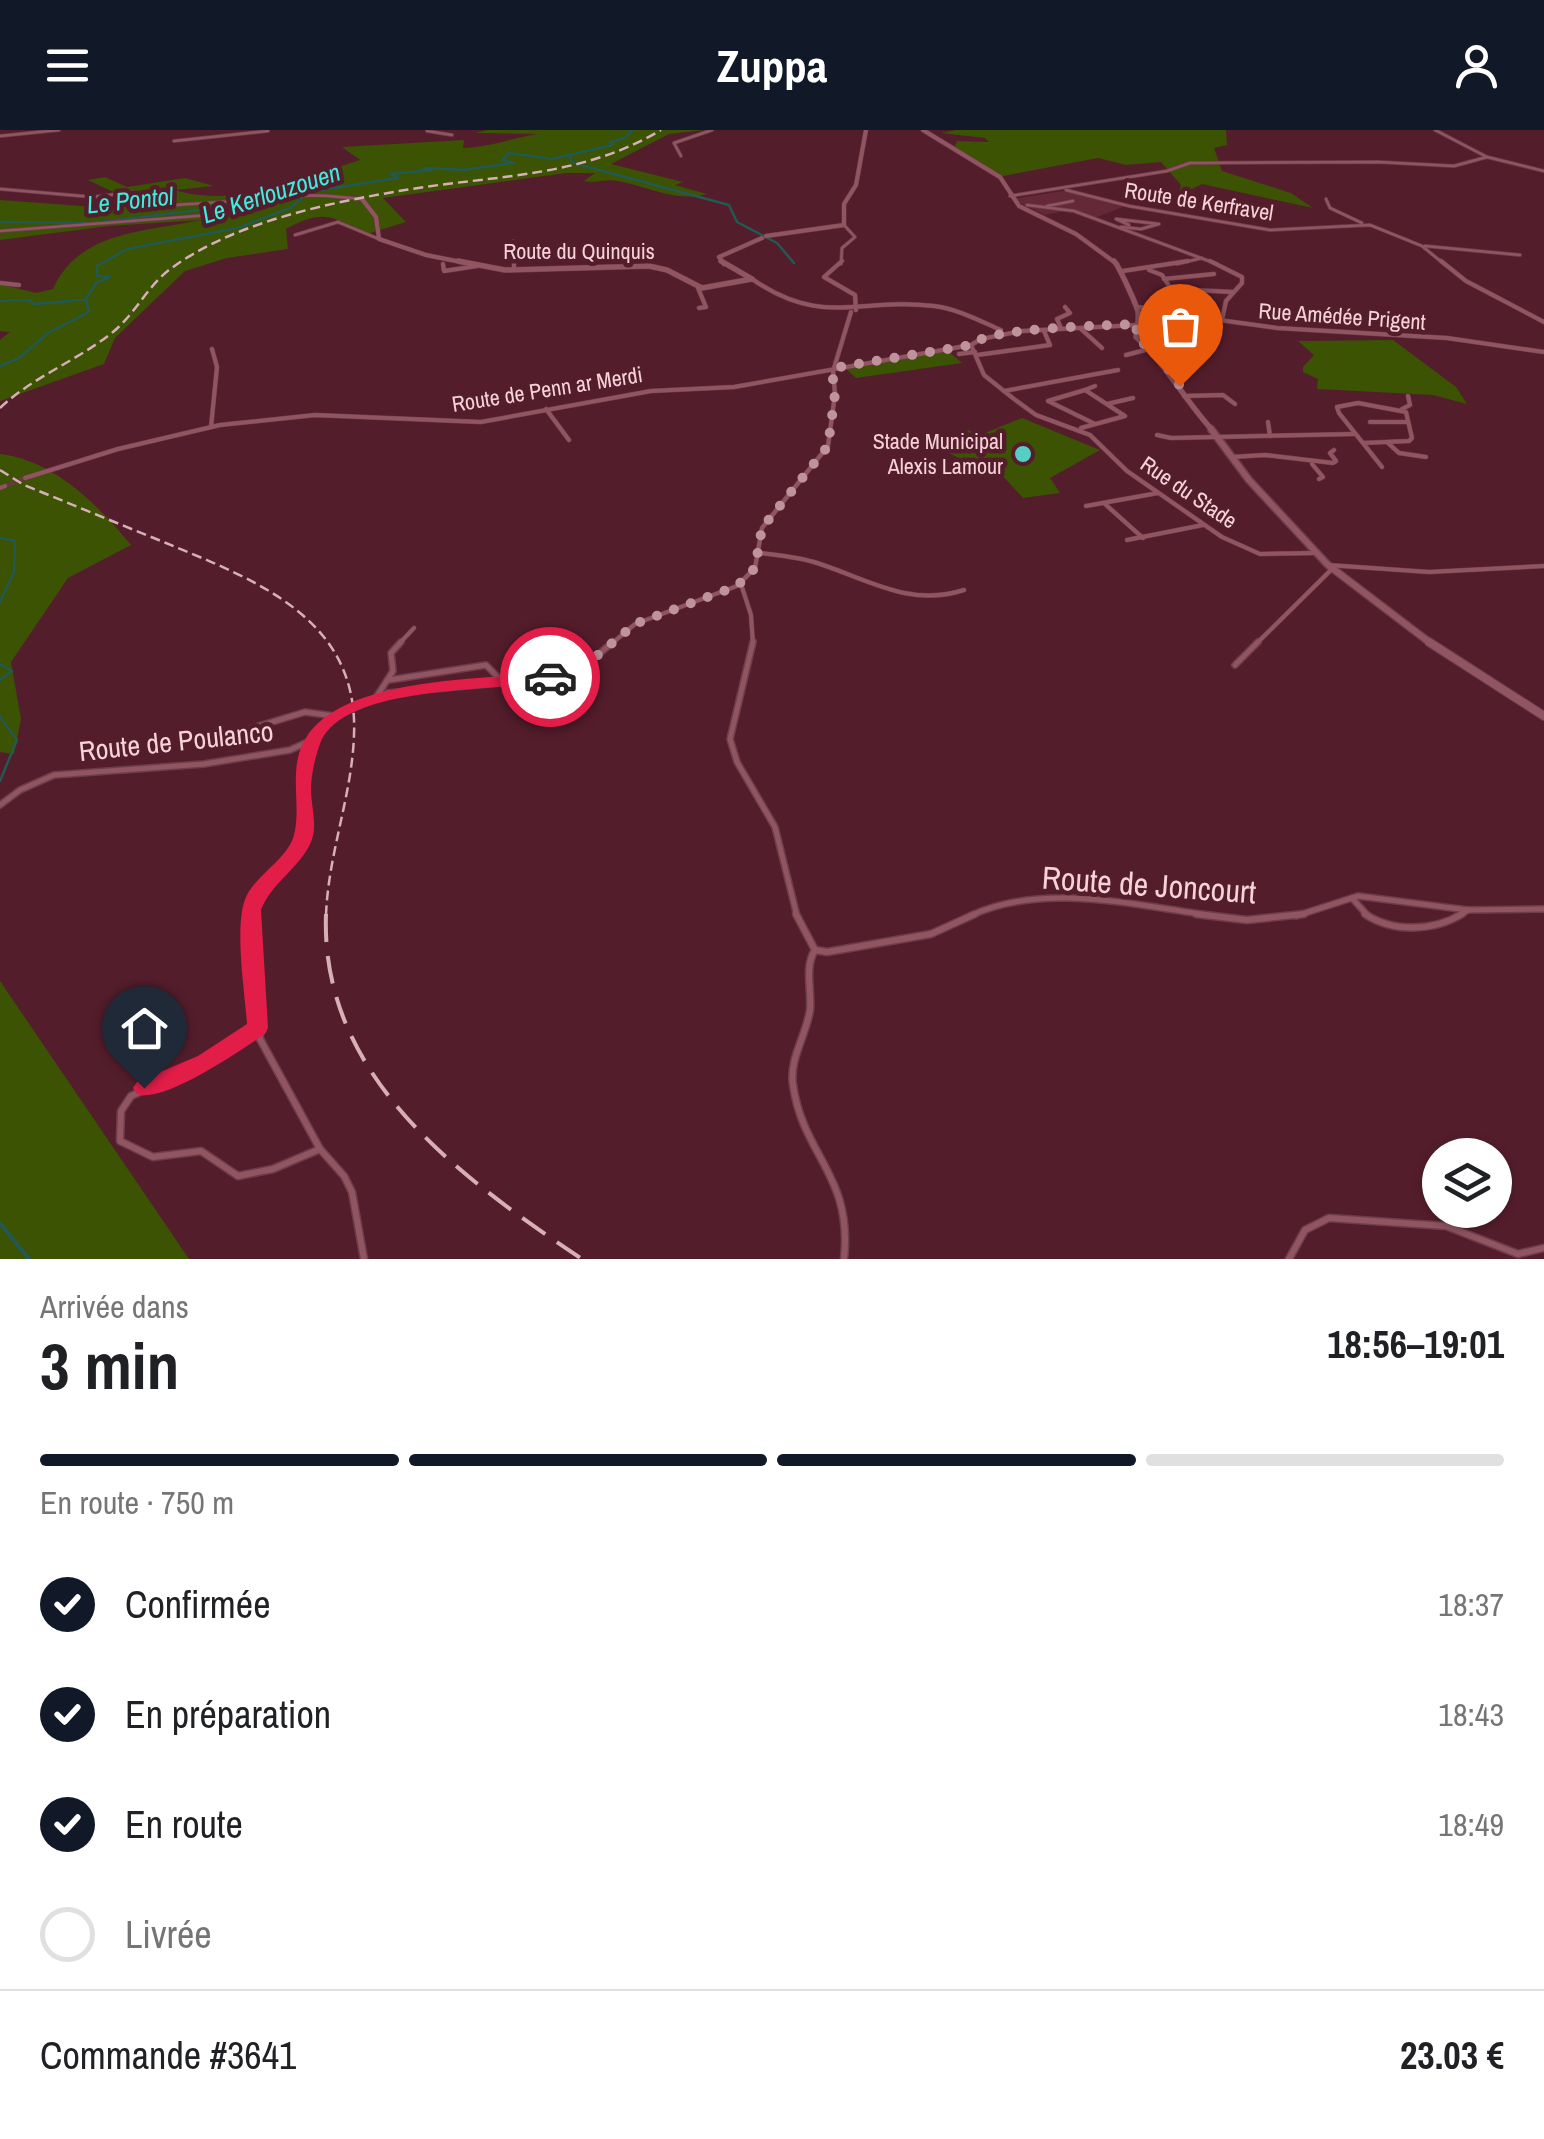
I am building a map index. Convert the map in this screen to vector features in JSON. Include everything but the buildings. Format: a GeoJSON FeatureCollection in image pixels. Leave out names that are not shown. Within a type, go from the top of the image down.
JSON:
{"type":"FeatureCollection","features":[{"type":"Feature","properties":{"kind":"main road"},"geometry":{"type":"LineString","coordinates":[[752,279],[721,262],[720,257],[764,236],[844,224],[844,204],[856,185],[866,130]]}},
{"type":"Feature","properties":{"kind":"main road"},"geometry":{"type":"LineString","coordinates":[[923,130],[1000,177],[1022,205],[1104,251],[1123,271],[1127,292],[1137,307],[1136,337],[1162,360],[1184,396],[1232,457],[1316,554],[1444,653],[1544,716]]}},
{"type":"Feature","properties":{"kind":"main road"},"geometry":{"type":"LineString","coordinates":[[362,199],[372,209],[381,229],[379,239]]}},
{"type":"Feature","properties":{"kind":"main road","name":"Route du Quinquis"},"geometry":{"type":"LineString","coordinates":[[379,239],[426,255],[514,270],[649,266],[667,270],[698,288]]}},
{"type":"Feature","properties":{"kind":"main road"},"geometry":{"type":"LineString","coordinates":[[698,288],[752,279]]}},
{"type":"Feature","properties":{"kind":"street"},"geometry":{"type":"LineString","coordinates":[[0,136],[60,130]]}},
{"type":"Feature","properties":{"kind":"street"},"geometry":{"type":"LineString","coordinates":[[174,142],[278,130]]}},
{"type":"Feature","properties":{"kind":"street"},"geometry":{"type":"LineString","coordinates":[[420,133],[426,130],[452,135]]}},
{"type":"Feature","properties":{"kind":"street"},"geometry":{"type":"LineString","coordinates":[[681,156],[674,143],[712,130]]}},
{"type":"Feature","properties":{"kind":"street"},"geometry":{"type":"LineString","coordinates":[[1435,130],[1487,157],[1544,171]]}},
{"type":"Feature","properties":{"kind":"street"},"geometry":{"type":"LineString","coordinates":[[1022,205],[1063,190],[1196,162],[1454,166],[1487,157]]}},
{"type":"Feature","properties":{"kind":"street"},"geometry":{"type":"LineString","coordinates":[[0,190],[93,197],[134,192],[176,205],[268,199],[306,192],[362,199]]}},
{"type":"Feature","properties":{"kind":"street","name":"Route de Kerfravel"},"geometry":{"type":"LineString","coordinates":[[1063,190],[1128,206],[1270,230],[1362,224],[1422,246],[1466,282],[1544,322]]}},
{"type":"Feature","properties":{"kind":"street"},"geometry":{"type":"LineString","coordinates":[[0,232],[236,214],[268,199]]}},
{"type":"Feature","properties":{"kind":"street"},"geometry":{"type":"LineString","coordinates":[[1326,200],[1330,208],[1358,218],[1362,224]]}},
{"type":"Feature","properties":{"kind":"street"},"geometry":{"type":"LineString","coordinates":[[1046,206],[1051,202],[1073,201]]}},
{"type":"Feature","properties":{"kind":"street"},"geometry":{"type":"LineString","coordinates":[[1022,205],[1074,212],[1238,272],[1242,283],[1226,301],[1222,320]]}},
{"type":"Feature","properties":{"kind":"street"},"geometry":{"type":"LineString","coordinates":[[1118,228],[1129,225],[1141,229],[1159,224],[1116,220],[1129,225]]}},
{"type":"Feature","properties":{"kind":"street"},"geometry":{"type":"LineString","coordinates":[[295,235],[338,222],[379,239]]}},
{"type":"Feature","properties":{"kind":"street"},"geometry":{"type":"LineString","coordinates":[[844,224],[855,237],[842,248],[842,263],[824,276],[855,295],[854,311],[837,368],[832,372],[835,398],[826,452],[798,478],[766,520],[758,565],[741,584],[746,594],[752,641],[750,668],[731,722],[730,740],[775,828],[803,930],[815,950],[810,958],[808,1018],[796,1052],[792,1083],[802,1116],[846,1205],[849,1234],[844,1259]]}},
{"type":"Feature","properties":{"kind":"street"},"geometry":{"type":"LineString","coordinates":[[513,242],[514,270]]}},
{"type":"Feature","properties":{"kind":"street"},"geometry":{"type":"LineString","coordinates":[[1422,246],[1520,255]]}},
{"type":"Feature","properties":{"kind":"street"},"geometry":{"type":"LineString","coordinates":[[1123,271],[1149,270],[1205,257]]}},
{"type":"Feature","properties":{"kind":"street"},"geometry":{"type":"LineString","coordinates":[[1186,262],[1198,267]]}},
{"type":"Feature","properties":{"kind":"street"},"geometry":{"type":"LineString","coordinates":[[443,264],[444,271],[480,266]]}},
{"type":"Feature","properties":{"kind":"street"},"geometry":{"type":"LineString","coordinates":[[1149,270],[1164,279],[1170,289],[1233,292]]}},
{"type":"Feature","properties":{"kind":"street"},"geometry":{"type":"LineString","coordinates":[[1164,279],[1214,274]]}},
{"type":"Feature","properties":{"kind":"street"},"geometry":{"type":"LineString","coordinates":[[752,279],[776,297],[825,311],[937,306],[1004,331]]}},
{"type":"Feature","properties":{"kind":"street"},"geometry":{"type":"LineString","coordinates":[[0,283],[18,285]]}},
{"type":"Feature","properties":{"kind":"street"},"geometry":{"type":"LineString","coordinates":[[698,288],[706,303],[706,307],[699,308]]}},
{"type":"Feature","properties":{"kind":"street"},"geometry":{"type":"LineString","coordinates":[[1064,307],[1070,313],[1056,322],[1064,330]]}},
{"type":"Feature","properties":{"kind":"street"},"geometry":{"type":"LineString","coordinates":[[1137,307],[1180,311],[1186,319]]}},
{"type":"Feature","properties":{"kind":"street","name":"Rue Amédée Prigent"},"geometry":{"type":"LineString","coordinates":[[1004,331],[1222,320],[1277,328],[1447,338],[1544,352]]}},
{"type":"Feature","properties":{"kind":"street"},"geometry":{"type":"LineString","coordinates":[[1081,329],[1102,348]]}},
{"type":"Feature","properties":{"kind":"street","name":"Route de Penn ar Merdi"},"geometry":{"type":"LineString","coordinates":[[26,478],[118,449],[210,427],[316,415],[470,423],[651,391],[734,387],[971,345],[978,338],[1004,331]]}},
{"type":"Feature","properties":{"kind":"street"},"geometry":{"type":"LineString","coordinates":[[959,354],[1050,346],[1044,331]]}},
{"type":"Feature","properties":{"kind":"street","name":"Rue du Stade"},"geometry":{"type":"LineString","coordinates":[[971,345],[984,375],[1004,391],[1036,414],[1097,440],[1127,472],[1203,525],[1254,553],[1316,554]]}},
{"type":"Feature","properties":{"kind":"street"},"geometry":{"type":"LineString","coordinates":[[210,427],[210,400],[218,368],[212,349]]}},
{"type":"Feature","properties":{"kind":"street"},"geometry":{"type":"LineString","coordinates":[[1126,355],[1149,349]]}},
{"type":"Feature","properties":{"kind":"street"},"geometry":{"type":"LineString","coordinates":[[1004,391],[1118,370]]}},
{"type":"Feature","properties":{"kind":"street"},"geometry":{"type":"LineString","coordinates":[[1095,386],[1048,400],[1095,425]]}},
{"type":"Feature","properties":{"kind":"street"},"geometry":{"type":"LineString","coordinates":[[1078,429],[1125,416],[1085,390]]}},
{"type":"Feature","properties":{"kind":"street"},"geometry":{"type":"LineString","coordinates":[[1184,396],[1223,395],[1236,404]]}},
{"type":"Feature","properties":{"kind":"street"},"geometry":{"type":"LineString","coordinates":[[1382,467],[1339,413],[1340,405],[1358,403],[1402,409],[1410,405],[1408,396]]}},
{"type":"Feature","properties":{"kind":"street"},"geometry":{"type":"LineString","coordinates":[[1108,404],[1133,398]]}},
{"type":"Feature","properties":{"kind":"street"},"geometry":{"type":"LineString","coordinates":[[546,409],[569,440]]}},
{"type":"Feature","properties":{"kind":"street"},"geometry":{"type":"LineString","coordinates":[[1363,443],[1409,441],[1409,425],[1402,409]]}},
{"type":"Feature","properties":{"kind":"street"},"geometry":{"type":"LineString","coordinates":[[1268,422],[1270,436]]}},
{"type":"Feature","properties":{"kind":"street"},"geometry":{"type":"LineString","coordinates":[[1370,422],[1409,425]]}},
{"type":"Feature","properties":{"kind":"street"},"geometry":{"type":"LineString","coordinates":[[1158,434],[1356,434]]}},
{"type":"Feature","properties":{"kind":"street"},"geometry":{"type":"LineString","coordinates":[[1388,443],[1399,453],[1426,457]]}},
{"type":"Feature","properties":{"kind":"street"},"geometry":{"type":"LineString","coordinates":[[1232,457],[1270,455],[1335,463],[1330,453],[1334,450]]}},
{"type":"Feature","properties":{"kind":"street"},"geometry":{"type":"LineString","coordinates":[[1312,463],[1323,477],[1318,479]]}},
{"type":"Feature","properties":{"kind":"street"},"geometry":{"type":"LineString","coordinates":[[1086,506],[1158,493]]}},
{"type":"Feature","properties":{"kind":"street"},"geometry":{"type":"LineString","coordinates":[[1105,504],[1143,538]]}},
{"type":"Feature","properties":{"kind":"street"},"geometry":{"type":"LineString","coordinates":[[1126,540],[1203,525]]}},
{"type":"Feature","properties":{"kind":"street"},"geometry":{"type":"LineString","coordinates":[[760,552],[818,563],[909,597],[941,598],[964,590]]}},
{"type":"Feature","properties":{"kind":"street"},"geometry":{"type":"LineString","coordinates":[[1234,665],[1330,567],[1430,572],[1544,566]]}},
{"type":"Feature","properties":{"kind":"street","name":"Route de Poulanco"},"geometry":{"type":"LineString","coordinates":[[0,805],[20,790],[54,774],[232,762],[290,750],[312,740],[334,716],[376,697],[580,670],[635,624],[741,584]]}},
{"type":"Feature","properties":{"kind":"street"},"geometry":{"type":"LineString","coordinates":[[376,697],[389,680],[394,664],[391,653],[414,628]]}},
{"type":"Feature","properties":{"kind":"street"},"geometry":{"type":"LineString","coordinates":[[389,680],[486,665],[504,683]]}},
{"type":"Feature","properties":{"kind":"street"},"geometry":{"type":"LineString","coordinates":[[236,733],[295,714],[334,716]]}},
{"type":"Feature","properties":{"kind":"street"},"geometry":{"type":"LineString","coordinates":[[312,740],[302,786],[303,839],[256,896],[251,910],[258,1028],[320,1148],[352,1192],[364,1259]]}},
{"type":"Feature","properties":{"kind":"street","name":"Route de Joncourt"},"geometry":{"type":"LineString","coordinates":[[815,950],[827,952],[931,934],[991,906],[1017,901],[1099,900],[1246,920],[1296,916],[1352,898],[1380,896],[1468,910],[1544,910]]}},
{"type":"Feature","properties":{"kind":"street"},"geometry":{"type":"LineString","coordinates":[[1352,898],[1367,916],[1414,928],[1430,928],[1468,910]]}},
{"type":"Feature","properties":{"kind":"street"},"geometry":{"type":"LineString","coordinates":[[258,1028],[205,1062],[132,1096],[122,1111],[120,1141],[153,1157],[201,1151],[238,1176],[272,1169],[320,1148]]}},
{"type":"Feature","properties":{"kind":"street"},"geometry":{"type":"LineString","coordinates":[[1289,1259],[1306,1230],[1329,1218],[1446,1226],[1518,1254],[1544,1248]]}},
{"type":"Feature","properties":{"kind":"shaded area"},"geometry":{"type":"Polygon","coordinates":[[[1063,191],[1125,206],[1095,218],[1069,210],[1045,215],[1013,199],[1063,191]]]}},
{"type":"Feature","properties":{"kind":"green space"},"geometry":{"type":"Polygon","coordinates":[[[704,130],[669,134],[611,164],[683,182],[675,185],[707,194],[673,195],[613,180],[584,181],[595,173],[566,173],[383,198],[406,222],[364,235],[335,219],[308,219],[286,229],[288,249],[227,258],[185,271],[115,338],[104,364],[0,401],[0,340],[10,332],[0,331],[0,284],[36,293],[53,289],[65,270],[97,244],[201,220],[109,226],[0,240],[0,200],[95,207],[130,200],[88,180],[105,177],[127,187],[185,178],[214,186],[175,190],[197,195],[244,194],[360,160],[342,147],[464,140],[463,148],[538,134],[475,133],[704,130]]]}},
{"type":"Feature","properties":{"kind":"green space"},"geometry":{"type":"Polygon","coordinates":[[[1226,130],[1227,145],[1214,148],[1222,171],[1291,193],[1313,208],[1202,184],[1178,196],[1181,185],[1161,162],[1126,165],[1098,158],[1003,176],[954,148],[957,141],[989,142],[985,138],[941,133],[1226,130]]]}},
{"type":"Feature","properties":{"kind":"green space"},"geometry":{"type":"Polygon","coordinates":[[[1393,340],[1456,387],[1467,404],[1433,395],[1317,389],[1318,379],[1303,372],[1314,355],[1298,341],[1393,340]]]}},
{"type":"Feature","properties":{"kind":"green space"},"geometry":{"type":"Polygon","coordinates":[[[948,351],[962,363],[856,378],[845,368],[948,351]]]}},
{"type":"Feature","properties":{"kind":"green space","name":"Stade Municipal Alexis Lamour"},"geometry":{"type":"Polygon","coordinates":[[[1022,418],[1100,450],[1050,478],[1060,493],[1023,498],[999,472],[986,472],[935,446],[968,430],[980,435],[1022,418]]]}},
{"type":"Feature","properties":{"kind":"green space"},"geometry":{"type":"Polygon","coordinates":[[[0,454],[39,465],[56,475],[89,500],[131,545],[68,578],[11,662],[21,719],[14,754],[0,752],[0,454]]]}},
{"type":"Feature","properties":{"kind":"green space"},"geometry":{"type":"Polygon","coordinates":[[[0,981],[189,1259],[0,1259],[0,981]]]}},
{"type":"Feature","properties":{"kind":"waterway","name":"Le Kerlouzouen"},"geometry":{"type":"LineString","coordinates":[[569,155],[613,145],[610,142],[625,138],[632,130]]}},
{"type":"Feature","properties":{"kind":"waterway","name":"Le Kerlouzouen"},"geometry":{"type":"LineString","coordinates":[[0,366],[19,358],[48,333],[89,312],[86,299],[96,283],[110,277],[97,276],[97,266],[127,249],[238,228],[290,208],[309,192],[398,178],[391,174],[514,163],[502,160],[509,153],[552,159],[569,155]]}},
{"type":"Feature","properties":{"kind":"waterway"},"geometry":{"type":"LineString","coordinates":[[569,155],[572,162],[582,165]]}},
{"type":"Feature","properties":{"kind":"waterway"},"geometry":{"type":"LineString","coordinates":[[584,166],[729,205],[737,222],[777,243],[794,263]]}},
{"type":"Feature","properties":{"kind":"waterway","name":"Le Pontol"},"geometry":{"type":"LineString","coordinates":[[0,222],[92,223],[259,203]]}},
{"type":"Feature","properties":{"kind":"waterway"},"geometry":{"type":"LineString","coordinates":[[0,301],[30,300],[34,304],[84,300]]}},
{"type":"Feature","properties":{"kind":"waterway","name":"Le Kerlouzouen"},"geometry":{"type":"LineString","coordinates":[[0,538],[15,541],[14,572],[0,602]]}},
{"type":"Feature","properties":{"kind":"waterway","name":"Le Kerlouzouen"},"geometry":{"type":"LineString","coordinates":[[0,664],[12,671],[0,680]]}},
{"type":"Feature","properties":{"kind":"waterway","name":"Le Kerlouzouen"},"geometry":{"type":"LineString","coordinates":[[0,717],[17,740],[0,781]]}},
{"type":"Feature","properties":{"kind":"waterway","name":"Le Kerlouzouen"},"geometry":{"type":"LineString","coordinates":[[0,1223],[29,1259]]}},
{"type":"Feature","properties":{"kind":"tunnel"},"geometry":{"type":"LineString","coordinates":[[5,486],[25,478]]}},
{"type":"Feature","properties":{"kind":"railway"},"geometry":{"type":"LineString","coordinates":[[0,408],[113,332],[169,270],[222,239],[282,217],[345,201],[568,166],[600,158],[661,130]]}},
{"type":"Feature","properties":{"kind":"railway"},"geometry":{"type":"LineString","coordinates":[[0,470],[24,485],[234,572],[295,609],[320,633],[339,661],[351,695],[354,735],[326,915]]}},
{"type":"Feature","properties":{"kind":"railway"},"geometry":{"type":"LineString","coordinates":[[326,915],[330,972],[346,1025],[372,1073],[406,1117],[446,1157],[490,1194],[582,1259]]}},
{"type":"Feature","properties":{"kind":"way so far"},"geometry":{"type":"LineString","coordinates":[[550,677],[580,670],[617,636],[642,620],[741,584],[758,565],[766,520],[798,478],[826,452],[835,394],[832,372],[840,367],[971,345],[978,338],[1004,331],[1137,324],[1136,337],[1162,360],[1180,386]]}},
{"type":"Feature","properties":{"kind":"place","name":"Stade Municipal Alexis Lamour"},"geometry":{"type":"Point","coordinates":[1023,454]}},
{"type":"Feature","properties":{"kind":"route"},"geometry":{"type":"LineString","coordinates":[[144,1088],[205,1062],[258,1028],[251,910],[256,896],[301,843],[301,795],[314,748],[312,740],[330,720],[344,710],[388,693],[550,677]]}}]}
